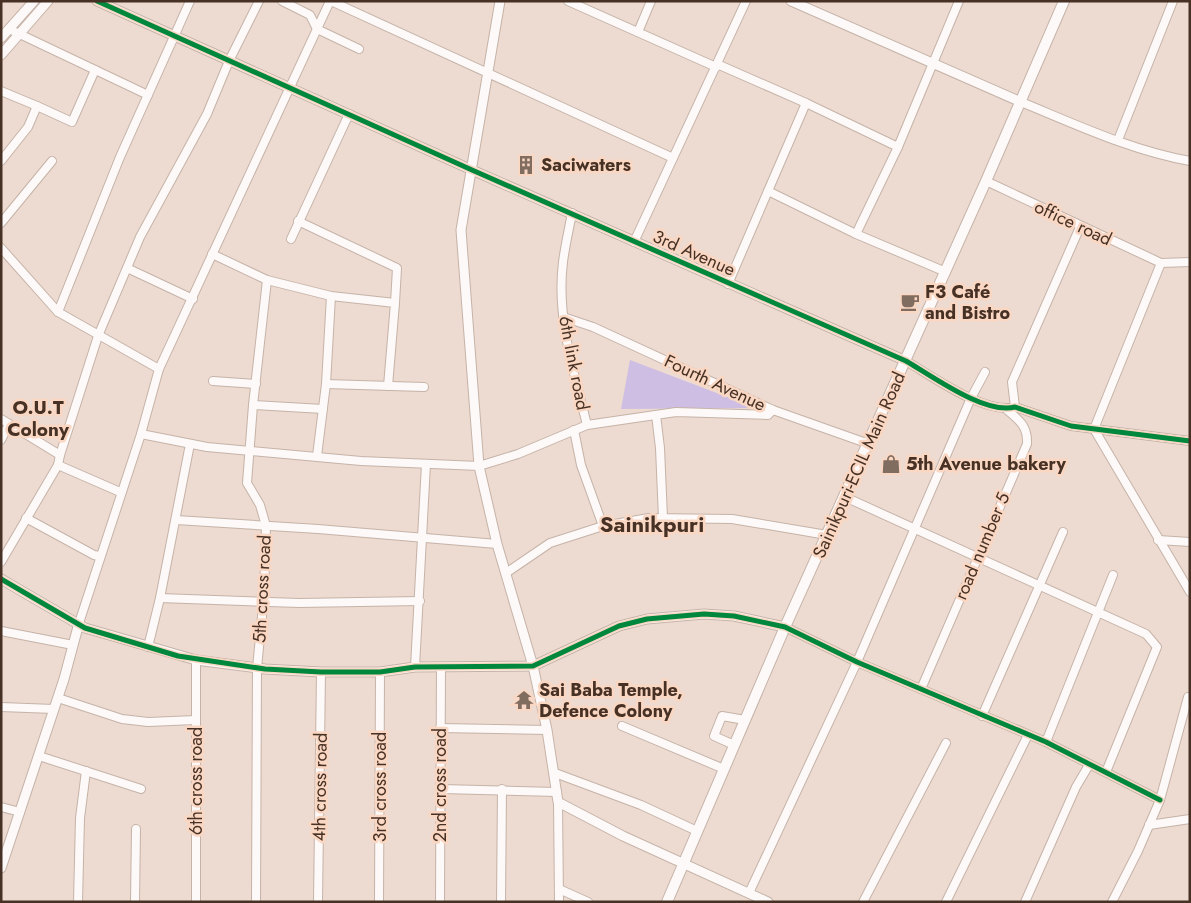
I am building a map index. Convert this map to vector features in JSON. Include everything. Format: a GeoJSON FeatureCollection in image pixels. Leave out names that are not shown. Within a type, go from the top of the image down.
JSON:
{"type":"FeatureCollection","features":[{"type":"Feature","properties":{"kind":"main road","name":"Sainikpuri-ECIL Main Road"},"geometry":{"type":"LineString","coordinates":[[667,902],[785,627],[946,272],[1064,1]]}},
{"type":"Feature","properties":{"kind":"street"},"geometry":{"type":"LineString","coordinates":[[1,38],[34,1]]}},
{"type":"Feature","properties":{"kind":"street","name":"3rd Avenue"},"geometry":{"type":"LineString","coordinates":[[97,1],[728,284],[906,361]]}},
{"type":"Feature","properties":{"kind":"street"},"geometry":{"type":"LineString","coordinates":[[58,312],[120,157],[190,1]]}},
{"type":"Feature","properties":{"kind":"street"},"geometry":{"type":"LineString","coordinates":[[1,562],[58,465],[98,336],[140,237],[207,114],[229,61],[258,1]]}},
{"type":"Feature","properties":{"kind":"street"},"geometry":{"type":"LineString","coordinates":[[282,1],[310,15],[317,29],[358,49]]}},
{"type":"Feature","properties":{"kind":"street"},"geometry":{"type":"LineString","coordinates":[[1,868],[58,698],[120,492],[141,434],[159,369],[330,1],[673,158]]}},
{"type":"Feature","properties":{"kind":"street"},"geometry":{"type":"LineString","coordinates":[[500,1],[461,230],[479,466],[497,544],[533,666],[555,773],[558,802],[559,902]]}},
{"type":"Feature","properties":{"kind":"street"},"geometry":{"type":"LineString","coordinates":[[568,1],[716,66],[806,102],[898,147]]}},
{"type":"Feature","properties":{"kind":"street"},"geometry":{"type":"LineString","coordinates":[[638,32],[651,1]]}},
{"type":"Feature","properties":{"kind":"street"},"geometry":{"type":"LineString","coordinates":[[634,242],[746,1]]}},
{"type":"Feature","properties":{"kind":"street"},"geometry":{"type":"LineString","coordinates":[[791,1],[1021,102],[1118,140],[1170,158],[1190,162]]}},
{"type":"Feature","properties":{"kind":"street"},"geometry":{"type":"LineString","coordinates":[[856,234],[898,147],[959,1]]}},
{"type":"Feature","properties":{"kind":"street"},"geometry":{"type":"LineString","coordinates":[[1118,140],[1173,1]]}},
{"type":"Feature","properties":{"kind":"street"},"geometry":{"type":"LineString","coordinates":[[1,55],[45,2]]}},
{"type":"Feature","properties":{"kind":"street"},"geometry":{"type":"LineString","coordinates":[[9,29],[148,95]]}},
{"type":"Feature","properties":{"kind":"street"},"geometry":{"type":"LineString","coordinates":[[1,90],[72,122],[96,70]]}},
{"type":"Feature","properties":{"kind":"street"},"geometry":{"type":"LineString","coordinates":[[728,284],[806,102]]}},
{"type":"Feature","properties":{"kind":"street"},"geometry":{"type":"LineString","coordinates":[[1,161],[28,127],[36,106]]}},
{"type":"Feature","properties":{"kind":"street"},"geometry":{"type":"LineString","coordinates":[[291,239],[349,114]]}},
{"type":"Feature","properties":{"kind":"street"},"geometry":{"type":"LineString","coordinates":[[1,223],[52,161]]}},
{"type":"Feature","properties":{"kind":"street","name":"office road"},"geometry":{"type":"LineString","coordinates":[[986,181],[1080,227],[1161,263]]}},
{"type":"Feature","properties":{"kind":"street"},"geometry":{"type":"LineString","coordinates":[[768,191],[856,234],[946,272]]}},
{"type":"Feature","properties":{"kind":"street","name":"6th link road"},"geometry":{"type":"LineString","coordinates":[[572,213],[563,263],[563,317],[567,345],[587,425]]}},
{"type":"Feature","properties":{"kind":"street"},"geometry":{"type":"LineString","coordinates":[[298,222],[397,268],[388,386]]}},
{"type":"Feature","properties":{"kind":"street"},"geometry":{"type":"LineString","coordinates":[[1015,407],[1012,382],[1080,227]]}},
{"type":"Feature","properties":{"kind":"street"},"geometry":{"type":"LineString","coordinates":[[1,248],[58,312],[159,369]]}},
{"type":"Feature","properties":{"kind":"street"},"geometry":{"type":"LineString","coordinates":[[212,254],[267,280],[331,296],[395,303]]}},
{"type":"Feature","properties":{"kind":"street"},"geometry":{"type":"LineString","coordinates":[[1094,429],[1161,263],[1190,262]]}},
{"type":"Feature","properties":{"kind":"street"},"geometry":{"type":"LineString","coordinates":[[127,268],[193,299]]}},
{"type":"Feature","properties":{"kind":"street","name":"5th cross road"},"geometry":{"type":"LineString","coordinates":[[256,902],[257,668],[264,601],[266,526],[260,505],[247,483],[253,405],[267,280]]}},
{"type":"Feature","properties":{"kind":"street"},"geometry":{"type":"LineString","coordinates":[[317,456],[326,384],[331,296]]}},
{"type":"Feature","properties":{"kind":"street","name":"Fourth Avenue"},"geometry":{"type":"LineString","coordinates":[[563,317],[593,328],[773,410],[869,444]]}},
{"type":"Feature","properties":{"kind":"street"},"geometry":{"type":"LineString","coordinates":[[906,361],[970,398],[1006,410],[1015,407],[1071,426],[1190,441]]}},
{"type":"Feature","properties":{"kind":"street"},"geometry":{"type":"LineString","coordinates":[[748,893],[857,662],[970,398],[985,372]]}},
{"type":"Feature","properties":{"kind":"street"},"geometry":{"type":"LineString","coordinates":[[213,381],[256,384]]}},
{"type":"Feature","properties":{"kind":"street"},"geometry":{"type":"LineString","coordinates":[[326,384],[424,387]]}},
{"type":"Feature","properties":{"kind":"street"},"geometry":{"type":"LineString","coordinates":[[253,405],[323,409]]}},
{"type":"Feature","properties":{"kind":"street"},"geometry":{"type":"LineString","coordinates":[[141,434],[190,444],[249,450],[426,464],[479,466],[518,454],[587,425],[676,412],[756,416],[768,415],[773,410]]}},
{"type":"Feature","properties":{"kind":"street","name":"road number 5"},"geometry":{"type":"LineString","coordinates":[[921,689],[1028,444],[1028,432],[1023,423],[1006,410]]}},
{"type":"Feature","properties":{"kind":"street"},"geometry":{"type":"LineString","coordinates":[[656,415],[660,448],[663,518]]}},
{"type":"Feature","properties":{"kind":"street"},"geometry":{"type":"LineString","coordinates":[[1,419],[60,455]]}},
{"type":"Feature","properties":{"kind":"street"},"geometry":{"type":"LineString","coordinates":[[1,440],[9,424]]}},
{"type":"Feature","properties":{"kind":"street"},"geometry":{"type":"LineString","coordinates":[[1094,429],[1190,592]]}},
{"type":"Feature","properties":{"kind":"street"},"geometry":{"type":"LineString","coordinates":[[574,430],[581,465],[603,526]]}},
{"type":"Feature","properties":{"kind":"street"},"geometry":{"type":"LineString","coordinates":[[148,647],[160,598],[190,444]]}},
{"type":"Feature","properties":{"kind":"street"},"geometry":{"type":"LineString","coordinates":[[415,667],[426,464]]}},
{"type":"Feature","properties":{"kind":"street"},"geometry":{"type":"LineString","coordinates":[[58,465],[120,492]]}},
{"type":"Feature","properties":{"kind":"street"},"geometry":{"type":"LineString","coordinates":[[845,497],[1146,634],[1157,646],[1106,772]]}},
{"type":"Feature","properties":{"kind":"street"},"geometry":{"type":"LineString","coordinates":[[26,518],[94,555],[100,556]]}},
{"type":"Feature","properties":{"kind":"street"},"geometry":{"type":"LineString","coordinates":[[506,573],[550,542],[603,526],[649,518],[732,519],[827,535]]}},
{"type":"Feature","properties":{"kind":"street"},"geometry":{"type":"LineString","coordinates":[[176,520],[497,544]]}},
{"type":"Feature","properties":{"kind":"street"},"geometry":{"type":"LineString","coordinates":[[982,716],[1063,532]]}},
{"type":"Feature","properties":{"kind":"street"},"geometry":{"type":"LineString","coordinates":[[1158,540],[1190,542]]}},
{"type":"Feature","properties":{"kind":"street"},"geometry":{"type":"LineString","coordinates":[[1046,742],[1113,575]]}},
{"type":"Feature","properties":{"kind":"street"},"geometry":{"type":"LineString","coordinates":[[1,579],[85,628],[148,647],[196,660],[257,668],[322,672],[380,672],[415,667],[533,666],[619,626],[647,619],[704,614],[734,616],[785,627],[857,662],[1046,742],[1160,800]]}},
{"type":"Feature","properties":{"kind":"street"},"geometry":{"type":"LineString","coordinates":[[1,586],[12,586]]}},
{"type":"Feature","properties":{"kind":"street"},"geometry":{"type":"LineString","coordinates":[[160,598],[198,601],[355,603],[420,601]]}},
{"type":"Feature","properties":{"kind":"street"},"geometry":{"type":"LineString","coordinates":[[1,631],[74,645]]}},
{"type":"Feature","properties":{"kind":"street","name":"6th cross road"},"geometry":{"type":"LineString","coordinates":[[196,660],[196,902]]}},
{"type":"Feature","properties":{"kind":"street","name":"2nd cross road"},"geometry":{"type":"LineString","coordinates":[[440,667],[440,902]]}},
{"type":"Feature","properties":{"kind":"street","name":"4th cross road"},"geometry":{"type":"LineString","coordinates":[[318,902],[322,672]]}},
{"type":"Feature","properties":{"kind":"street","name":"3rd cross road"},"geometry":{"type":"LineString","coordinates":[[380,672],[380,902]]}},
{"type":"Feature","properties":{"kind":"street"},"geometry":{"type":"LineString","coordinates":[[1112,902],[1138,852],[1160,800],[1188,697]]}},
{"type":"Feature","properties":{"kind":"street"},"geometry":{"type":"LineString","coordinates":[[58,698],[122,719],[148,722],[196,720]]}},
{"type":"Feature","properties":{"kind":"street"},"geometry":{"type":"LineString","coordinates":[[1,707],[54,709]]}},
{"type":"Feature","properties":{"kind":"street"},"geometry":{"type":"LineString","coordinates":[[734,745],[714,736],[722,716],[745,720]]}},
{"type":"Feature","properties":{"kind":"street"},"geometry":{"type":"LineString","coordinates":[[622,726],[724,770]]}},
{"type":"Feature","properties":{"kind":"street"},"geometry":{"type":"LineString","coordinates":[[440,728],[547,730]]}},
{"type":"Feature","properties":{"kind":"street"},"geometry":{"type":"LineString","coordinates":[[946,902],[1028,735]]}},
{"type":"Feature","properties":{"kind":"street"},"geometry":{"type":"LineString","coordinates":[[863,902],[946,743]]}},
{"type":"Feature","properties":{"kind":"street"},"geometry":{"type":"LineString","coordinates":[[39,756],[141,789]]}},
{"type":"Feature","properties":{"kind":"street"},"geometry":{"type":"LineString","coordinates":[[1025,902],[1076,787],[1089,765]]}},
{"type":"Feature","properties":{"kind":"street"},"geometry":{"type":"LineString","coordinates":[[78,902],[80,818],[86,771]]}},
{"type":"Feature","properties":{"kind":"street"},"geometry":{"type":"LineString","coordinates":[[555,773],[641,805],[697,831]]}},
{"type":"Feature","properties":{"kind":"street"},"geometry":{"type":"LineString","coordinates":[[441,789],[502,789],[557,792]]}},
{"type":"Feature","properties":{"kind":"street"},"geometry":{"type":"LineString","coordinates":[[500,902],[502,789]]}},
{"type":"Feature","properties":{"kind":"street"},"geometry":{"type":"LineString","coordinates":[[558,802],[623,836],[684,862],[768,902]]}},
{"type":"Feature","properties":{"kind":"street"},"geometry":{"type":"LineString","coordinates":[[1,807],[20,812]]}},
{"type":"Feature","properties":{"kind":"street"},"geometry":{"type":"LineString","coordinates":[[1149,825],[1190,819]]}},
{"type":"Feature","properties":{"kind":"street"},"geometry":{"type":"LineString","coordinates":[[135,902],[136,829]]}},
{"type":"Feature","properties":{"kind":"street"},"geometry":{"type":"LineString","coordinates":[[559,889],[588,902]]}},
{"type":"Feature","properties":{"kind":"shaded area"},"geometry":{"type":"Polygon","coordinates":[[[630,360],[756,408],[621,409],[630,360]]]}},
{"type":"Feature","properties":{"kind":"cycle path"},"geometry":{"type":"LineString","coordinates":[[97,1],[472,170],[906,361],[974,400],[1003,408],[1015,407],[1071,426],[1190,441]]}},
{"type":"Feature","properties":{"kind":"cycle path"},"geometry":{"type":"LineString","coordinates":[[1,579],[85,628],[178,656],[265,669],[321,672],[380,672],[415,667],[533,666],[619,626],[647,619],[704,614],[734,616],[785,627],[857,662],[1046,742],[1160,800]]}},
{"type":"Feature","properties":{"kind":"place","name":"Saciwaters"},"geometry":{"type":"Point","coordinates":[526,165]}},
{"type":"Feature","properties":{"kind":"place","name":"F3 Café and Bistro"},"geometry":{"type":"Point","coordinates":[910,302]}},
{"type":"Feature","properties":{"kind":"place","name":"5th Avenue bakery"},"geometry":{"type":"Point","coordinates":[891,464]}},
{"type":"Feature","properties":{"kind":"place","name":"Sai Baba Temple, Defence Colony"},"geometry":{"type":"Point","coordinates":[524,700]}},
{"type":"Feature","properties":{"kind":"district","name":"O.U.T Colony"},"geometry":{"type":"Point","coordinates":[38,418]}},
{"type":"Feature","properties":{"kind":"district","name":"Sainikpuri"},"geometry":{"type":"Point","coordinates":[652,524]}}]}
